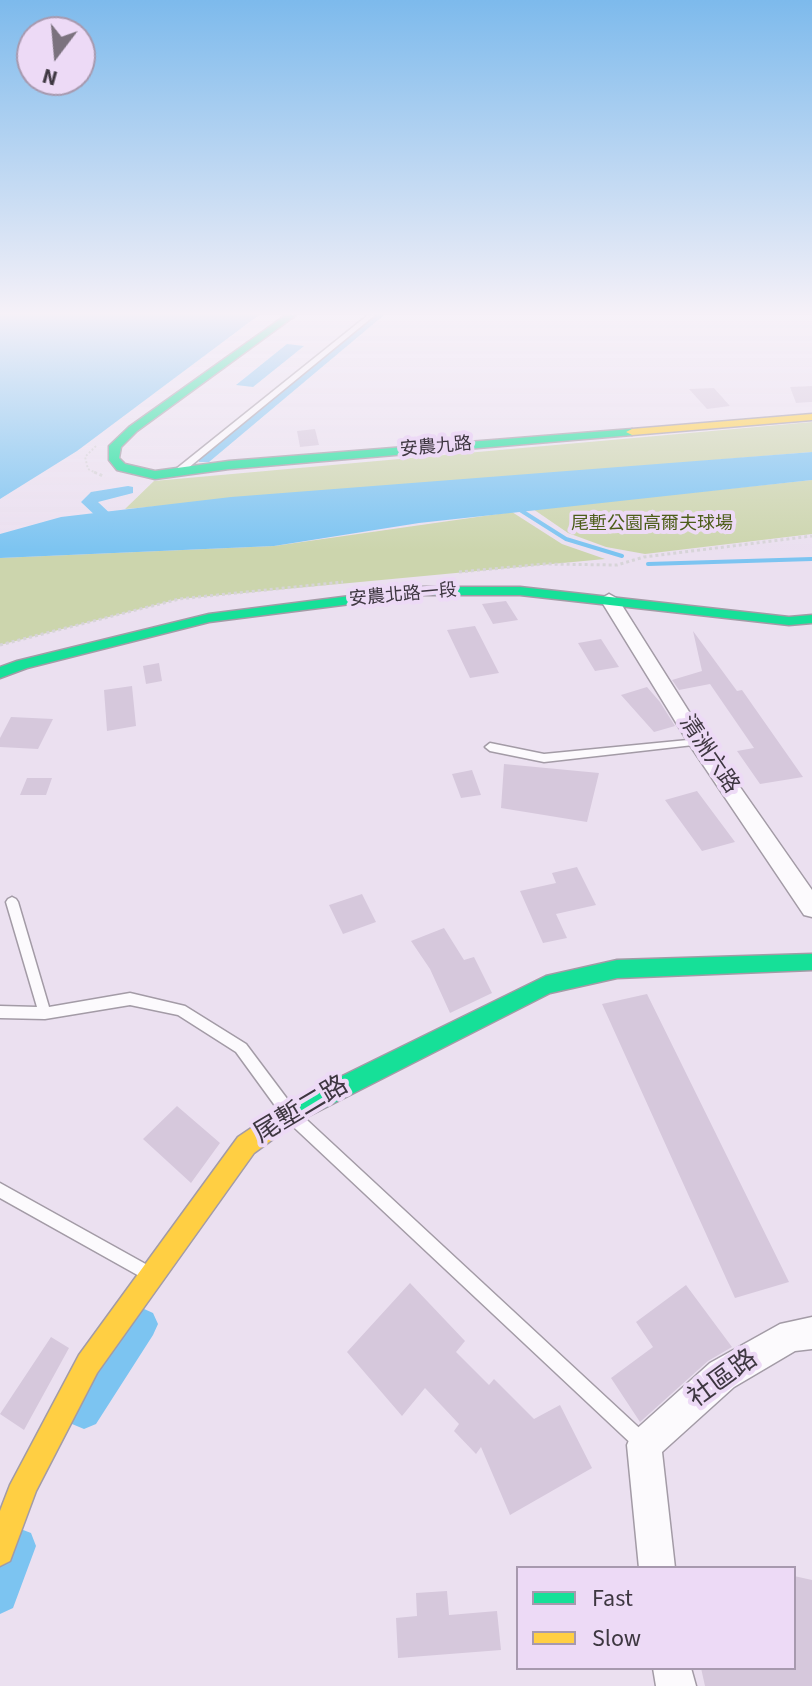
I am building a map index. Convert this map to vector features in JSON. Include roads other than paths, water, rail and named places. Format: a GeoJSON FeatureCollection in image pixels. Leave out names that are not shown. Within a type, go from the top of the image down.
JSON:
{"type":"FeatureCollection","features":[{"type":"Feature","properties":{"kind":"street","name":"安農九路"},"geometry":{"type":"LineString","coordinates":[[182,394],[115,446],[113,458],[121,467],[155,475],[812,417]]}},
{"type":"Feature","properties":{"kind":"street","name":"安農北路一段"},"geometry":{"type":"LineString","coordinates":[[0,673],[22,664],[209,618],[421,591],[520,591],[789,621],[812,619]]}},
{"type":"Feature","properties":{"kind":"street","name":"清洲六路"},"geometry":{"type":"LineString","coordinates":[[609,599],[698,742],[812,908]]}},
{"type":"Feature","properties":{"kind":"street","name":"尾塹二路"},"geometry":{"type":"LineString","coordinates":[[0,1551],[24,1485],[88,1364],[246,1145],[289,1113],[546,985],[617,969],[812,962]]}},
{"type":"Feature","properties":{"kind":"street","name":"社區路"},"geometry":{"type":"LineString","coordinates":[[644,1445],[722,1375],[791,1335],[812,1333]]}},
{"type":"Feature","properties":{"kind":"street"},"geometry":{"type":"LineString","coordinates":[[644,1445],[657,1566]]}},
{"type":"Feature","properties":{"kind":"lane"},"geometry":{"type":"LineString","coordinates":[[179,471],[275,394]]}},
{"type":"Feature","properties":{"kind":"lane"},"geometry":{"type":"LineString","coordinates":[[490,747],[544,758],[698,742]]}},
{"type":"Feature","properties":{"kind":"lane"},"geometry":{"type":"LineString","coordinates":[[12,902],[45,1013]]}},
{"type":"Feature","properties":{"kind":"lane"},"geometry":{"type":"LineString","coordinates":[[0,1012],[45,1013],[130,999],[181,1010],[241,1048],[289,1113],[644,1445]]}},
{"type":"Feature","properties":{"kind":"lane"},"geometry":{"type":"LineString","coordinates":[[0,1190],[153,1276]]}},
{"type":"Feature","properties":{"kind":"water"},"geometry":{"type":"Polygon","coordinates":[[[0,394],[154,394],[77,451],[0,499],[0,394]]]}},
{"type":"Feature","properties":{"kind":"water"},"geometry":{"type":"Polygon","coordinates":[[[812,452],[812,480],[419,523],[274,546],[0,558],[0,534],[61,517],[231,497],[812,452]]]}},
{"type":"Feature","properties":{"kind":"waterway"},"geometry":{"type":"LineString","coordinates":[[204,459],[283,394]]}},
{"type":"Feature","properties":{"kind":"waterway"},"geometry":{"type":"LineString","coordinates":[[104,530],[107,518],[89,502],[96,495],[128,490]]}},
{"type":"Feature","properties":{"kind":"waterway"},"geometry":{"type":"LineString","coordinates":[[517,508],[566,539],[622,556]]}},
{"type":"Feature","properties":{"kind":"waterway"},"geometry":{"type":"LineString","coordinates":[[648,564],[812,559]]}},
{"type":"Feature","properties":{"kind":"waterway"},"geometry":{"type":"LineString","coordinates":[[84,1412],[142,1324]]}},
{"type":"Feature","properties":{"kind":"waterway"},"geometry":{"type":"LineString","coordinates":[[0,1595],[18,1546]]}},
{"type":"Feature","properties":{"kind":"park label","name":"尾塹公園高爾夫球場"},"geometry":{"type":"Point","coordinates":[652,525]}}]}
